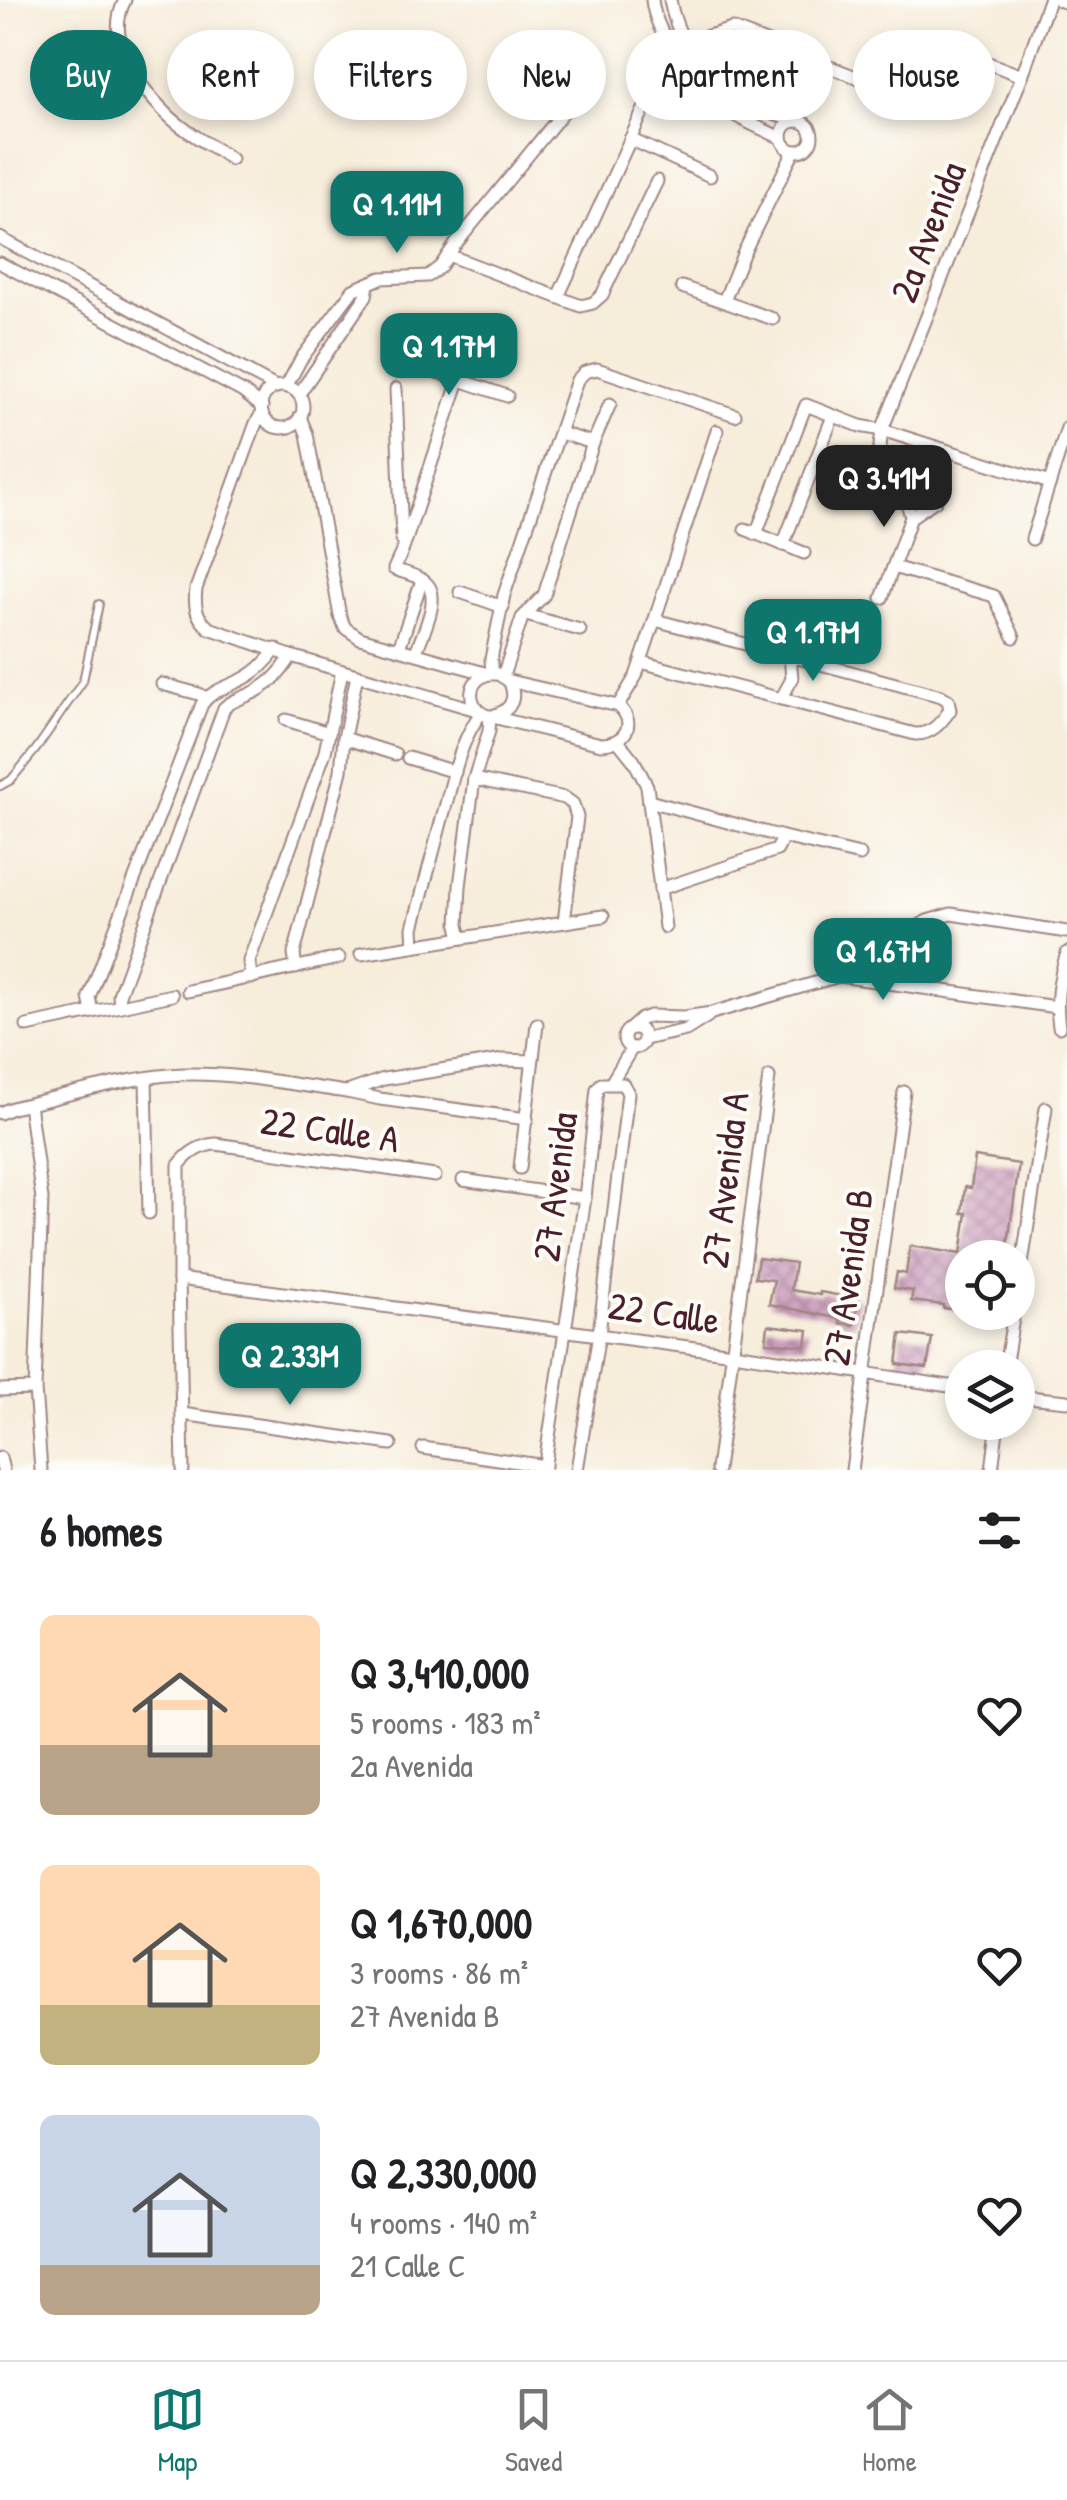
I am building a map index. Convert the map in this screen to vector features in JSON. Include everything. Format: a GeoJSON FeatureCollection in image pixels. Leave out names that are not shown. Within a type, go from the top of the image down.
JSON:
{"type":"FeatureCollection","features":[{"type":"Feature","properties":{"kind":"street"},"geometry":{"type":"LineString","coordinates":[[124,0],[116,18],[122,54],[135,74],[166,114],[231,159]]}},
{"type":"Feature","properties":{"kind":"street"},"geometry":{"type":"LineString","coordinates":[[652,0],[653,10],[667,30]]}},
{"type":"Feature","properties":{"kind":"street"},"geometry":{"type":"LineString","coordinates":[[670,0],[675,30]]}},
{"type":"Feature","properties":{"kind":"street","name":"2a Avenida"},"geometry":{"type":"LineString","coordinates":[[882,430],[1049,0]]}},
{"type":"Feature","properties":{"kind":"street"},"geometry":{"type":"LineString","coordinates":[[1059,0],[1067,3]]}},
{"type":"Feature","properties":{"kind":"street"},"geometry":{"type":"LineString","coordinates":[[995,66],[1022,76]]}},
{"type":"Feature","properties":{"kind":"street"},"geometry":{"type":"LineString","coordinates":[[0,238],[281,387],[298,394],[303,402],[300,417],[307,434],[342,622],[355,636],[618,706],[628,724],[618,741],[602,744],[486,713],[214,631],[200,620],[195,605],[196,589],[267,392],[281,387],[353,290],[381,278],[428,276],[440,267],[557,120]]}},
{"type":"Feature","properties":{"kind":"street"},"geometry":{"type":"LineString","coordinates":[[558,297],[639,120]]}},
{"type":"Feature","properties":{"kind":"street"},"geometry":{"type":"LineString","coordinates":[[742,120],[782,138]]}},
{"type":"Feature","properties":{"kind":"street"},"geometry":{"type":"LineString","coordinates":[[792,120],[806,124],[812,135],[806,149],[794,151],[784,145],[785,127],[795,121]]}},
{"type":"Feature","properties":{"kind":"street"},"geometry":{"type":"LineString","coordinates":[[630,139],[710,176]]}},
{"type":"Feature","properties":{"kind":"street"},"geometry":{"type":"LineString","coordinates":[[724,301],[794,151]]}},
{"type":"Feature","properties":{"kind":"street"},"geometry":{"type":"LineString","coordinates":[[448,255],[580,306],[588,305],[598,300],[657,180]]}},
{"type":"Feature","properties":{"kind":"street"},"geometry":{"type":"LineString","coordinates":[[0,263],[243,392],[277,427],[288,427],[300,417]]}},
{"type":"Feature","properties":{"kind":"street"},"geometry":{"type":"LineString","coordinates":[[298,394],[366,296],[368,284]]}},
{"type":"Feature","properties":{"kind":"street"},"geometry":{"type":"LineString","coordinates":[[682,287],[773,318]]}},
{"type":"Feature","properties":{"kind":"street"},"geometry":{"type":"LineString","coordinates":[[404,361],[507,396]]}},
{"type":"Feature","properties":{"kind":"street"},"geometry":{"type":"LineString","coordinates":[[414,946],[414,928],[462,746],[473,723],[486,713],[504,712],[514,695],[498,676],[491,659],[494,640],[504,596],[577,380],[597,369],[736,415]]}},
{"type":"Feature","properties":{"kind":"street"},"geometry":{"type":"LineString","coordinates":[[416,652],[434,598],[429,585],[394,569],[459,380]]}},
{"type":"Feature","properties":{"kind":"street"},"geometry":{"type":"LineString","coordinates":[[396,389],[403,550]]}},
{"type":"Feature","properties":{"kind":"street"},"geometry":{"type":"LineString","coordinates":[[498,676],[522,618],[544,595],[593,444],[610,404]]}},
{"type":"Feature","properties":{"kind":"street"},"geometry":{"type":"LineString","coordinates":[[804,553],[751,531],[806,405],[860,426],[1050,483]]}},
{"type":"Feature","properties":{"kind":"street"},"geometry":{"type":"LineString","coordinates":[[784,545],[833,416]]}},
{"type":"Feature","properties":{"kind":"street"},"geometry":{"type":"LineString","coordinates":[[1032,539],[1067,428]]}},
{"type":"Feature","properties":{"kind":"street"},"geometry":{"type":"LineString","coordinates":[[882,430],[878,463],[911,516],[882,598]]}},
{"type":"Feature","properties":{"kind":"street"},"geometry":{"type":"LineString","coordinates":[[560,432],[593,444]]}},
{"type":"Feature","properties":{"kind":"street"},"geometry":{"type":"LineString","coordinates":[[618,706],[636,676],[717,432]]}},
{"type":"Feature","properties":{"kind":"street"},"geometry":{"type":"LineString","coordinates":[[911,516],[936,500]]}},
{"type":"Feature","properties":{"kind":"street"},"geometry":{"type":"LineString","coordinates":[[893,567],[994,596],[1014,637]]}},
{"type":"Feature","properties":{"kind":"street"},"geometry":{"type":"LineString","coordinates":[[399,648],[422,580]]}},
{"type":"Feature","properties":{"kind":"street"},"geometry":{"type":"LineString","coordinates":[[460,592],[503,608]]}},
{"type":"Feature","properties":{"kind":"street"},"geometry":{"type":"LineString","coordinates":[[526,614],[580,630]]}},
{"type":"Feature","properties":{"kind":"street"},"geometry":{"type":"LineString","coordinates":[[641,662],[918,735],[932,731],[950,710],[948,700],[941,696],[654,620]]}},
{"type":"Feature","properties":{"kind":"street"},"geometry":{"type":"LineString","coordinates":[[92,1012],[89,997],[206,698],[252,674],[276,650]]}},
{"type":"Feature","properties":{"kind":"street"},"geometry":{"type":"LineString","coordinates":[[120,1006],[118,995],[224,708],[268,684],[292,656]]}},
{"type":"Feature","properties":{"kind":"street"},"geometry":{"type":"LineString","coordinates":[[781,699],[792,680],[790,656]]}},
{"type":"Feature","properties":{"kind":"street"},"geometry":{"type":"LineString","coordinates":[[252,978],[249,961],[326,752],[342,671]]}},
{"type":"Feature","properties":{"kind":"street"},"geometry":{"type":"LineString","coordinates":[[296,968],[294,954],[341,771],[357,674]]}},
{"type":"Feature","properties":{"kind":"street"},"geometry":{"type":"LineString","coordinates":[[461,938],[460,886],[474,778],[489,731],[486,713],[472,701],[471,691],[475,682],[498,676]]}},
{"type":"Feature","properties":{"kind":"street"},"geometry":{"type":"LineString","coordinates":[[162,684],[206,698]]}},
{"type":"Feature","properties":{"kind":"street"},"geometry":{"type":"LineString","coordinates":[[286,720],[328,733]]}},
{"type":"Feature","properties":{"kind":"street"},"geometry":{"type":"LineString","coordinates":[[344,738],[394,754]]}},
{"type":"Feature","properties":{"kind":"street"},"geometry":{"type":"LineString","coordinates":[[618,741],[647,786],[665,927]]}},
{"type":"Feature","properties":{"kind":"street"},"geometry":{"type":"LineString","coordinates":[[408,758],[454,772]]}},
{"type":"Feature","properties":{"kind":"street"},"geometry":{"type":"LineString","coordinates":[[474,778],[565,798],[574,804],[577,817],[564,922]]}},
{"type":"Feature","properties":{"kind":"street"},"geometry":{"type":"LineString","coordinates":[[649,802],[860,855]]}},
{"type":"Feature","properties":{"kind":"street"},"geometry":{"type":"LineString","coordinates":[[660,888],[777,850],[783,838]]}},
{"type":"Feature","properties":{"kind":"street"},"geometry":{"type":"LineString","coordinates":[[632,1048],[626,1045],[626,1032],[641,1019],[712,1014],[839,976],[927,921],[951,914],[1067,932]]}},
{"type":"Feature","properties":{"kind":"street"},"geometry":{"type":"LineString","coordinates":[[360,954],[603,916]]}},
{"type":"Feature","properties":{"kind":"street"},"geometry":{"type":"LineString","coordinates":[[1059,1027],[1056,1007],[1067,953]]}},
{"type":"Feature","properties":{"kind":"street"},"geometry":{"type":"LineString","coordinates":[[188,991],[339,958]]}},
{"type":"Feature","properties":{"kind":"street"},"geometry":{"type":"LineString","coordinates":[[839,976],[1056,1007]]}},
{"type":"Feature","properties":{"kind":"street"},"geometry":{"type":"LineString","coordinates":[[27,1026],[172,995]]}},
{"type":"Feature","properties":{"kind":"street"},"geometry":{"type":"LineString","coordinates":[[645,1039],[686,1030],[712,1014]]}},
{"type":"Feature","properties":{"kind":"street"},"geometry":{"type":"LineString","coordinates":[[520,1168],[537,1024]]}},
{"type":"Feature","properties":{"kind":"street"},"geometry":{"type":"LineString","coordinates":[[631,1028],[641,1030],[645,1039]]}},
{"type":"Feature","properties":{"kind":"street"},"geometry":{"type":"LineString","coordinates":[[611,1083],[632,1048],[642,1045],[645,1039]]}},
{"type":"Feature","properties":{"kind":"street"},"geometry":{"type":"LineString","coordinates":[[347,1092],[384,1078],[503,1060],[532,1061]]}},
{"type":"Feature","properties":{"kind":"street"},"geometry":{"type":"LineString","coordinates":[[0,1113],[146,1079],[185,1074],[347,1092],[526,1120]]}},
{"type":"Feature","properties":{"kind":"street","name":"27 Avenida A"},"geometry":{"type":"LineString","coordinates":[[717,1470],[769,1077]]}},
{"type":"Feature","properties":{"kind":"street"},"geometry":{"type":"LineString","coordinates":[[146,1079],[149,1213]]}},
{"type":"Feature","properties":{"kind":"street","name":"27 Avenida"},"geometry":{"type":"LineString","coordinates":[[545,1468],[597,1090],[601,1084],[624,1084],[628,1093],[599,1334],[577,1470]]}},
{"type":"Feature","properties":{"kind":"street","name":"27 Avenida B"},"geometry":{"type":"LineString","coordinates":[[852,1470],[904,1092]]}},
{"type":"Feature","properties":{"kind":"street"},"geometry":{"type":"LineString","coordinates":[[29,1104],[42,1199],[35,1389],[42,1470]]}},
{"type":"Feature","properties":{"kind":"street"},"geometry":{"type":"LineString","coordinates":[[1026,1240],[1046,1108]]}},
{"type":"Feature","properties":{"kind":"street","name":"22 Calle A"},"geometry":{"type":"LineString","coordinates":[[179,1279],[179,1165],[197,1149],[216,1144],[436,1176]]}},
{"type":"Feature","properties":{"kind":"street"},"geometry":{"type":"LineString","coordinates":[[463,1180],[585,1198]]}},
{"type":"Feature","properties":{"kind":"street"},"geometry":{"type":"LineString","coordinates":[[179,1279],[183,1470]]}},
{"type":"Feature","properties":{"kind":"street","name":"22 Calle"},"geometry":{"type":"LineString","coordinates":[[179,1279],[599,1334],[945,1386]]}},
{"type":"Feature","properties":{"kind":"street"},"geometry":{"type":"LineString","coordinates":[[0,1390],[35,1389]]}},
{"type":"Feature","properties":{"kind":"street"},"geometry":{"type":"LineString","coordinates":[[1035,1398],[1067,1402]]}},
{"type":"Feature","properties":{"kind":"street"},"geometry":{"type":"LineString","coordinates":[[182,1414],[391,1444]]}},
{"type":"Feature","properties":{"kind":"street"},"geometry":{"type":"LineString","coordinates":[[992,1470],[996,1440]]}},
{"type":"Feature","properties":{"kind":"street"},"geometry":{"type":"LineString","coordinates":[[423,1448],[545,1468]]}},
{"type":"Feature","properties":{"kind":"street"},"geometry":{"type":"LineString","coordinates":[[0,1458],[3,1470]]}},
{"type":"Feature","properties":{"kind":"lane"},"geometry":{"type":"LineString","coordinates":[[0,786],[11,780],[37,748],[83,681],[99,604]]}},
{"type":"Feature","properties":{"kind":"building"},"geometry":{"type":"Polygon","coordinates":[[[975,1157],[1019,1164],[1008,1240],[963,1240],[965,1187],[971,1188],[975,1157]]]}},
{"type":"Feature","properties":{"kind":"building"},"geometry":{"type":"Polygon","coordinates":[[[910,1246],[945,1251],[945,1308],[911,1301],[913,1291],[894,1288],[897,1272],[906,1274],[910,1246]]]}},
{"type":"Feature","properties":{"kind":"building"},"geometry":{"type":"Polygon","coordinates":[[[758,1258],[795,1263],[791,1290],[859,1299],[854,1325],[769,1304],[774,1280],[755,1278],[758,1258]]]}},
{"type":"Feature","properties":{"kind":"building"},"geometry":{"type":"Polygon","coordinates":[[[768,1325],[808,1330],[806,1346],[766,1342],[768,1325]]]}},
{"type":"Feature","properties":{"kind":"building"},"geometry":{"type":"Polygon","coordinates":[[[901,1334],[932,1338],[927,1368],[897,1364],[901,1334]]]}}]}
